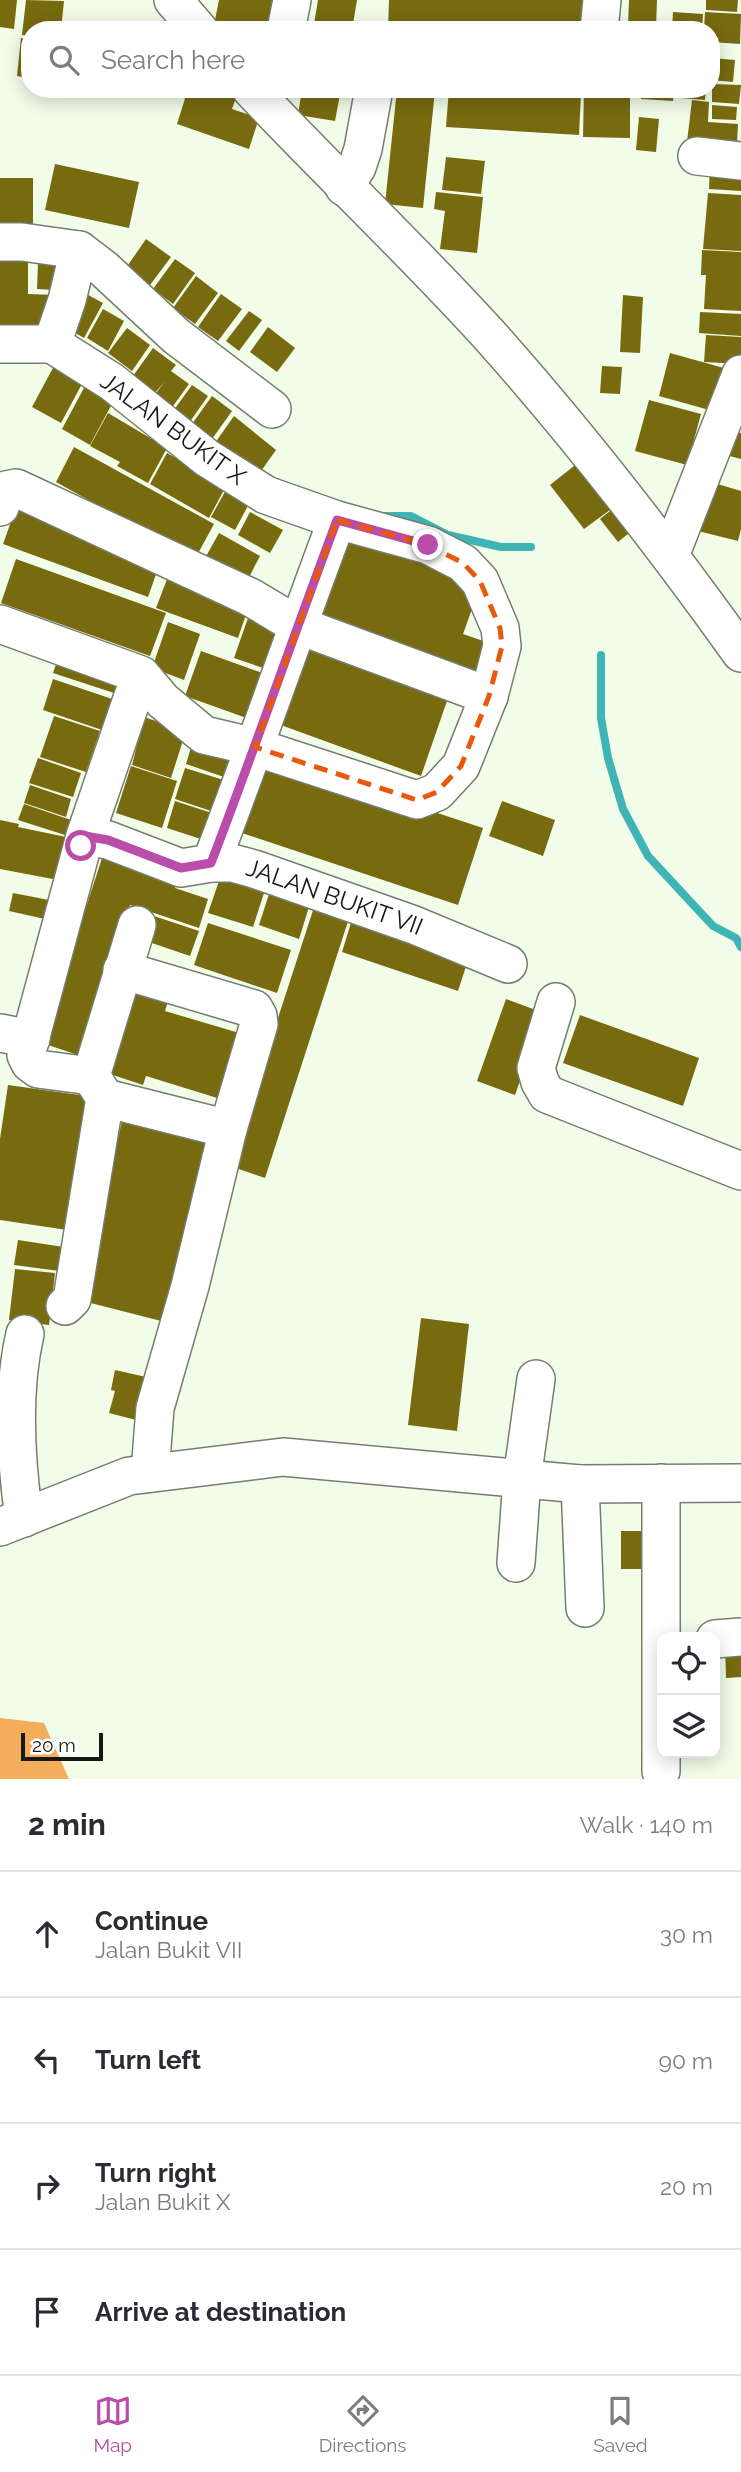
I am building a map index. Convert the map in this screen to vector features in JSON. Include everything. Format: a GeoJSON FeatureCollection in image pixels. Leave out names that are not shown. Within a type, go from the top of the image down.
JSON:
{"type":"FeatureCollection","features":[{"type":"Feature","properties":{"kind":"street"},"geometry":{"type":"LineString","coordinates":[[173,0],[190,21]]}},
{"type":"Feature","properties":{"kind":"street"},"geometry":{"type":"LineString","coordinates":[[288,21],[292,0]]}},
{"type":"Feature","properties":{"kind":"street"},"geometry":{"type":"LineString","coordinates":[[600,21],[601,0]]}},
{"type":"Feature","properties":{"kind":"street"},"geometry":{"type":"LineString","coordinates":[[263,98],[344,187],[506,355],[670,556],[741,653]]}},
{"type":"Feature","properties":{"kind":"street"},"geometry":{"type":"LineString","coordinates":[[344,187],[357,167],[363,149],[372,98]]}},
{"type":"Feature","properties":{"kind":"street"},"geometry":{"type":"LineString","coordinates":[[696,156],[741,161]]}},
{"type":"Feature","properties":{"kind":"street"},"geometry":{"type":"LineString","coordinates":[[0,242],[22,242],[79,250],[104,269],[176,336],[272,409]]}},
{"type":"Feature","properties":{"kind":"street"},"geometry":{"type":"LineString","coordinates":[[0,344],[56,330],[79,250]]}},
{"type":"Feature","properties":{"kind":"street","name":"JALAN BUKIT X"},"geometry":{"type":"LineString","coordinates":[[56,330],[112,382],[207,458],[266,495],[337,520],[428,545],[463,563],[480,581],[500,628],[502,646],[489,696]]}},
{"type":"Feature","properties":{"kind":"street"},"geometry":{"type":"LineString","coordinates":[[670,556],[741,374]]}},
{"type":"Feature","properties":{"kind":"street"},"geometry":{"type":"LineString","coordinates":[[0,624],[142,676],[163,701],[204,734],[255,747],[417,800],[437,792],[461,766],[489,696],[297,625],[250,597],[16,488],[3,498]]}},
{"type":"Feature","properties":{"kind":"street"},"geometry":{"type":"LineString","coordinates":[[211,863],[337,520]]}},
{"type":"Feature","properties":{"kind":"street"},"geometry":{"type":"LineString","coordinates":[[133,696],[16,1036],[30,1063],[38,1069],[228,1129]]}},
{"type":"Feature","properties":{"kind":"street","name":"JALAN BUKIT VII"},"geometry":{"type":"LineString","coordinates":[[83,841],[108,840],[181,868],[232,863],[254,869],[414,925],[508,964]]}},
{"type":"Feature","properties":{"kind":"street"},"geometry":{"type":"LineString","coordinates":[[65,1306],[72,1299],[98,1087],[122,970],[137,925]]}},
{"type":"Feature","properties":{"kind":"street"},"geometry":{"type":"LineString","coordinates":[[122,970],[254,1009],[259,1024],[228,1129],[190,1286],[155,1408],[150,1473]]}},
{"type":"Feature","properties":{"kind":"street"},"geometry":{"type":"LineString","coordinates":[[556,1002],[536,1068],[547,1094],[741,1171]]}},
{"type":"Feature","properties":{"kind":"street"},"geometry":{"type":"LineString","coordinates":[[12,1522],[19,1479],[17,1392],[25,1334]]}},
{"type":"Feature","properties":{"kind":"street"},"geometry":{"type":"LineString","coordinates":[[516,1563],[522,1479],[536,1379]]}},
{"type":"Feature","properties":{"kind":"street"},"geometry":{"type":"LineString","coordinates":[[12,1522],[129,1476],[282,1457],[580,1484],[741,1483]]}},
{"type":"Feature","properties":{"kind":"street"},"geometry":{"type":"LineString","coordinates":[[660,1483],[664,1632]]}},
{"type":"Feature","properties":{"kind":"street"},"geometry":{"type":"LineString","coordinates":[[580,1484],[585,1608]]}},
{"type":"Feature","properties":{"kind":"street"},"geometry":{"type":"LineString","coordinates":[[720,1639],[741,1637]]}},
{"type":"Feature","properties":{"kind":"street"},"geometry":{"type":"LineString","coordinates":[[661,1771],[663,1695]]}},
{"type":"Feature","properties":{"kind":"highlighted area"},"geometry":{"type":"Polygon","coordinates":[[[337,520],[428,545],[463,563],[480,581],[500,628],[502,646],[489,696],[461,766],[437,792],[417,800],[255,747],[337,520]]]}},
{"type":"Feature","properties":{"kind":"shaded area"},"geometry":{"type":"Polygon","coordinates":[[[0,1718],[44,1723],[69,1779],[0,1779],[0,1718]]]}},
{"type":"Feature","properties":{"kind":"building"},"geometry":{"type":"Polygon","coordinates":[[[0,0],[17,0],[14,29],[0,27],[0,0]]]}},
{"type":"Feature","properties":{"kind":"building"},"geometry":{"type":"Polygon","coordinates":[[[26,0],[64,1],[62,21],[24,21],[26,0]]]}},
{"type":"Feature","properties":{"kind":"building"},"geometry":{"type":"Polygon","coordinates":[[[219,0],[277,0],[273,21],[215,21],[219,0]]]}},
{"type":"Feature","properties":{"kind":"building"},"geometry":{"type":"Polygon","coordinates":[[[318,0],[357,0],[354,21],[314,21],[318,0]]]}},
{"type":"Feature","properties":{"kind":"building"},"geometry":{"type":"Polygon","coordinates":[[[389,0],[584,0],[583,21],[388,21],[389,0]]]}},
{"type":"Feature","properties":{"kind":"building"},"geometry":{"type":"Polygon","coordinates":[[[629,0],[657,0],[656,21],[628,21],[629,0]]]}},
{"type":"Feature","properties":{"kind":"building"},"geometry":{"type":"Polygon","coordinates":[[[706,0],[738,0],[737,12],[706,10],[706,0]]]}},
{"type":"Feature","properties":{"kind":"building"},"geometry":{"type":"Polygon","coordinates":[[[673,12],[703,14],[703,21],[672,21],[673,12]]]}},
{"type":"Feature","properties":{"kind":"building"},"geometry":{"type":"Polygon","coordinates":[[[705,12],[741,14],[740,44],[720,43],[720,21],[704,21],[705,12]]]}},
{"type":"Feature","properties":{"kind":"building"},"geometry":{"type":"Polygon","coordinates":[[[21,38],[21,77],[17,76],[21,38]]]}},
{"type":"Feature","properties":{"kind":"building"},"geometry":{"type":"Polygon","coordinates":[[[720,59],[735,60],[733,82],[720,81],[720,59]]]}},
{"type":"Feature","properties":{"kind":"building"},"geometry":{"type":"Polygon","coordinates":[[[720,84],[741,85],[739,104],[712,102],[712,98],[720,98],[720,84]]]}},
{"type":"Feature","properties":{"kind":"building"},"geometry":{"type":"Polygon","coordinates":[[[185,98],[236,98],[232,109],[259,118],[249,149],[177,124],[185,98]]]}},
{"type":"Feature","properties":{"kind":"building"},"geometry":{"type":"Polygon","coordinates":[[[301,98],[339,98],[335,121],[298,115],[301,98]]]}},
{"type":"Feature","properties":{"kind":"building"},"geometry":{"type":"Polygon","coordinates":[[[396,98],[434,98],[423,208],[385,204],[396,98]]]}},
{"type":"Feature","properties":{"kind":"building"},"geometry":{"type":"Polygon","coordinates":[[[448,98],[581,98],[579,135],[446,127],[448,98]]]}},
{"type":"Feature","properties":{"kind":"building"},"geometry":{"type":"Polygon","coordinates":[[[584,98],[630,98],[630,138],[583,137],[584,98]]]}},
{"type":"Feature","properties":{"kind":"building"},"geometry":{"type":"Polygon","coordinates":[[[641,98],[673,98],[673,101],[641,98]]]}},
{"type":"Feature","properties":{"kind":"building"},"geometry":{"type":"Polygon","coordinates":[[[692,100],[709,102],[708,122],[738,124],[737,144],[687,142],[692,100]]]}},
{"type":"Feature","properties":{"kind":"building"},"geometry":{"type":"Polygon","coordinates":[[[712,105],[737,107],[736,120],[712,119],[712,105]]]}},
{"type":"Feature","properties":{"kind":"building"},"geometry":{"type":"Polygon","coordinates":[[[639,117],[659,119],[656,152],[636,150],[639,117]]]}},
{"type":"Feature","properties":{"kind":"building"},"geometry":{"type":"Polygon","coordinates":[[[446,157],[485,161],[481,194],[442,190],[446,157]]]}},
{"type":"Feature","properties":{"kind":"building"},"geometry":{"type":"Polygon","coordinates":[[[710,162],[741,164],[741,191],[709,189],[710,162]]]}},
{"type":"Feature","properties":{"kind":"building"},"geometry":{"type":"Polygon","coordinates":[[[55,164],[139,182],[129,228],[45,210],[55,164]]]}},
{"type":"Feature","properties":{"kind":"building"},"geometry":{"type":"Polygon","coordinates":[[[0,178],[33,178],[33,225],[0,225],[0,178]]]}},
{"type":"Feature","properties":{"kind":"building"},"geometry":{"type":"Polygon","coordinates":[[[436,192],[483,197],[477,253],[440,249],[445,211],[434,209],[436,192]]]}},
{"type":"Feature","properties":{"kind":"building"},"geometry":{"type":"Polygon","coordinates":[[[708,193],[741,195],[741,251],[703,249],[708,193]]]}},
{"type":"Feature","properties":{"kind":"building"},"geometry":{"type":"Polygon","coordinates":[[[146,239],[171,257],[150,285],[126,268],[146,239]]]}},
{"type":"Feature","properties":{"kind":"building"},"geometry":{"type":"Polygon","coordinates":[[[702,250],[741,252],[741,311],[704,309],[706,275],[701,275],[702,250]]]}},
{"type":"Feature","properties":{"kind":"building"},"geometry":{"type":"Polygon","coordinates":[[[0,259],[28,261],[28,294],[55,295],[53,330],[0,324],[0,259]]]}},
{"type":"Feature","properties":{"kind":"building"},"geometry":{"type":"Polygon","coordinates":[[[175,259],[195,273],[173,304],[153,289],[175,259]]]}},
{"type":"Feature","properties":{"kind":"building"},"geometry":{"type":"Polygon","coordinates":[[[38,262],[57,263],[55,290],[37,289],[38,262]]]}},
{"type":"Feature","properties":{"kind":"building"},"geometry":{"type":"Polygon","coordinates":[[[196,276],[218,293],[195,324],[173,308],[196,276]]]}},
{"type":"Feature","properties":{"kind":"building"},"geometry":{"type":"Polygon","coordinates":[[[79,290],[103,303],[84,338],[60,324],[79,290]]]}},
{"type":"Feature","properties":{"kind":"building"},"geometry":{"type":"Polygon","coordinates":[[[221,294],[242,309],[218,341],[198,327],[221,294]]]}},
{"type":"Feature","properties":{"kind":"building"},"geometry":{"type":"Polygon","coordinates":[[[623,295],[643,297],[640,353],[620,352],[623,295]]]}},
{"type":"Feature","properties":{"kind":"building"},"geometry":{"type":"Polygon","coordinates":[[[103,309],[124,321],[108,351],[87,338],[103,309]]]}},
{"type":"Feature","properties":{"kind":"building"},"geometry":{"type":"Polygon","coordinates":[[[249,311],[262,320],[239,351],[226,341],[249,311]]]}},
{"type":"Feature","properties":{"kind":"building"},"geometry":{"type":"Polygon","coordinates":[[[700,312],[741,314],[741,336],[699,333],[700,312]]]}},
{"type":"Feature","properties":{"kind":"building"},"geometry":{"type":"Polygon","coordinates":[[[268,327],[295,348],[277,372],[250,352],[268,327]]]}},
{"type":"Feature","properties":{"kind":"building"},"geometry":{"type":"Polygon","coordinates":[[[127,328],[150,345],[132,371],[108,353],[127,328]]]}},
{"type":"Feature","properties":{"kind":"building"},"geometry":{"type":"Polygon","coordinates":[[[706,335],[741,337],[741,364],[704,362],[706,335]]]}},
{"type":"Feature","properties":{"kind":"building"},"geometry":{"type":"Polygon","coordinates":[[[153,348],[176,365],[171,371],[189,384],[168,413],[151,400],[165,381],[150,399],[128,383],[153,348]]]}},
{"type":"Feature","properties":{"kind":"building"},"geometry":{"type":"Polygon","coordinates":[[[670,353],[731,370],[720,413],[659,396],[670,353]]]}},
{"type":"Feature","properties":{"kind":"building"},"geometry":{"type":"Polygon","coordinates":[[[54,366],[83,382],[61,423],[32,407],[54,366]]]}},
{"type":"Feature","properties":{"kind":"building"},"geometry":{"type":"Polygon","coordinates":[[[602,366],[622,367],[620,394],[600,393],[602,366]]]}},
{"type":"Feature","properties":{"kind":"building"},"geometry":{"type":"Polygon","coordinates":[[[192,385],[208,396],[184,430],[168,418],[192,385]]]}},
{"type":"Feature","properties":{"kind":"building"},"geometry":{"type":"Polygon","coordinates":[[[85,386],[113,402],[90,445],[62,429],[85,386]]]}},
{"type":"Feature","properties":{"kind":"building"},"geometry":{"type":"Polygon","coordinates":[[[212,396],[232,411],[207,446],[187,431],[212,396]]]}},
{"type":"Feature","properties":{"kind":"building"},"geometry":{"type":"Polygon","coordinates":[[[649,400],[701,414],[687,465],[635,451],[649,400]]]}},
{"type":"Feature","properties":{"kind":"building"},"geometry":{"type":"Polygon","coordinates":[[[108,413],[167,448],[148,483],[117,466],[120,462],[90,446],[108,413]]]}},
{"type":"Feature","properties":{"kind":"building"},"geometry":{"type":"Polygon","coordinates":[[[234,416],[276,450],[254,481],[210,450],[234,416]]]}},
{"type":"Feature","properties":{"kind":"building"},"geometry":{"type":"Polygon","coordinates":[[[728,430],[741,433],[741,459],[722,454],[728,430]]]}},
{"type":"Feature","properties":{"kind":"building"},"geometry":{"type":"Polygon","coordinates":[[[74,447],[214,524],[195,559],[56,482],[74,447]]]}},
{"type":"Feature","properties":{"kind":"building"},"geometry":{"type":"Polygon","coordinates":[[[167,453],[226,486],[209,518],[150,484],[167,453]]]}},
{"type":"Feature","properties":{"kind":"building"},"geometry":{"type":"Polygon","coordinates":[[[579,462],[614,507],[584,529],[550,485],[579,462]]]}},
{"type":"Feature","properties":{"kind":"building"},"geometry":{"type":"Polygon","coordinates":[[[711,482],[741,491],[741,529],[738,541],[698,531],[711,482]]]}},
{"type":"Feature","properties":{"kind":"building"},"geometry":{"type":"Polygon","coordinates":[[[226,490],[250,502],[235,530],[211,517],[226,490]]]}},
{"type":"Feature","properties":{"kind":"building"},"geometry":{"type":"Polygon","coordinates":[[[615,507],[634,529],[618,542],[600,519],[615,507]]]}},
{"type":"Feature","properties":{"kind":"building"},"geometry":{"type":"Polygon","coordinates":[[[16,508],[161,560],[148,597],[3,544],[16,508]]]}},
{"type":"Feature","properties":{"kind":"building"},"geometry":{"type":"Polygon","coordinates":[[[250,512],[283,530],[270,553],[238,535],[250,512]]]}},
{"type":"Feature","properties":{"kind":"building"},"geometry":{"type":"Polygon","coordinates":[[[335,532],[481,584],[463,634],[492,644],[477,683],[303,621],[335,532]]]}},
{"type":"Feature","properties":{"kind":"building"},"geometry":{"type":"Polygon","coordinates":[[[219,533],[260,556],[246,583],[204,560],[219,533]]]}},
{"type":"Feature","properties":{"kind":"building"},"geometry":{"type":"Polygon","coordinates":[[[16,559],[166,613],[150,656],[1,603],[16,559]]]}},
{"type":"Feature","properties":{"kind":"building"},"geometry":{"type":"Polygon","coordinates":[[[169,574],[250,603],[238,638],[156,608],[169,574]]]}},
{"type":"Feature","properties":{"kind":"building"},"geometry":{"type":"Polygon","coordinates":[[[248,618],[277,629],[263,668],[234,658],[248,618]]]}},
{"type":"Feature","properties":{"kind":"building"},"geometry":{"type":"Polygon","coordinates":[[[168,622],[200,634],[184,680],[152,668],[168,622]]]}},
{"type":"Feature","properties":{"kind":"building"},"geometry":{"type":"Polygon","coordinates":[[[294,643],[448,698],[421,776],[267,720],[294,643]]]}},
{"type":"Feature","properties":{"kind":"building"},"geometry":{"type":"Polygon","coordinates":[[[61,650],[121,670],[114,693],[53,673],[61,650]]]}},
{"type":"Feature","properties":{"kind":"building"},"geometry":{"type":"Polygon","coordinates":[[[201,651],[268,675],[252,720],[185,696],[201,651]]]}},
{"type":"Feature","properties":{"kind":"building"},"geometry":{"type":"Polygon","coordinates":[[[53,679],[115,700],[105,731],[43,710],[53,679]]]}},
{"type":"Feature","properties":{"kind":"building"},"geometry":{"type":"Polygon","coordinates":[[[54,716],[100,731],[86,772],[40,757],[54,716]]]}},
{"type":"Feature","properties":{"kind":"building"},"geometry":{"type":"Polygon","coordinates":[[[144,717],[186,731],[171,778],[132,765],[144,717]]]}},
{"type":"Feature","properties":{"kind":"building"},"geometry":{"type":"Polygon","coordinates":[[[195,734],[237,747],[227,778],[186,764],[195,734]]]}},
{"type":"Feature","properties":{"kind":"building"},"geometry":{"type":"Polygon","coordinates":[[[258,754],[483,828],[458,905],[233,830],[258,754]]]}},
{"type":"Feature","properties":{"kind":"building"},"geometry":{"type":"Polygon","coordinates":[[[38,758],[81,773],[73,797],[29,783],[38,758]]]}},
{"type":"Feature","properties":{"kind":"building"},"geometry":{"type":"Polygon","coordinates":[[[131,766],[177,781],[162,828],[116,813],[131,766]]]}},
{"type":"Feature","properties":{"kind":"building"},"geometry":{"type":"Polygon","coordinates":[[[185,768],[230,782],[220,814],[175,799],[185,768]]]}},
{"type":"Feature","properties":{"kind":"building"},"geometry":{"type":"Polygon","coordinates":[[[30,785],[71,799],[66,817],[24,803],[30,785]]]}},
{"type":"Feature","properties":{"kind":"building"},"geometry":{"type":"Polygon","coordinates":[[[175,801],[218,815],[210,842],[167,828],[175,801]]]}},
{"type":"Feature","properties":{"kind":"building"},"geometry":{"type":"Polygon","coordinates":[[[502,801],[555,820],[543,856],[489,836],[502,801]]]}},
{"type":"Feature","properties":{"kind":"building"},"geometry":{"type":"Polygon","coordinates":[[[24,804],[71,820],[65,835],[18,820],[24,804]]]}},
{"type":"Feature","properties":{"kind":"building"},"geometry":{"type":"Polygon","coordinates":[[[0,820],[19,824],[18,827],[66,837],[58,880],[0,869],[0,820]]]}},
{"type":"Feature","properties":{"kind":"building"},"geometry":{"type":"Polygon","coordinates":[[[104,852],[178,877],[175,888],[208,899],[199,928],[130,905],[81,1056],[42,1043],[104,852]]]}},
{"type":"Feature","properties":{"kind":"building"},"geometry":{"type":"Polygon","coordinates":[[[220,878],[264,893],[253,927],[208,913],[220,878]]]}},
{"type":"Feature","properties":{"kind":"building"},"geometry":{"type":"Polygon","coordinates":[[[13,893],[49,900],[45,919],[9,911],[13,893]]]}},
{"type":"Feature","properties":{"kind":"building"},"geometry":{"type":"Polygon","coordinates":[[[269,894],[309,907],[299,939],[259,925],[269,894]]]}},
{"type":"Feature","properties":{"kind":"building"},"geometry":{"type":"Polygon","coordinates":[[[316,901],[351,912],[265,1178],[230,1166],[316,901]]]}},
{"type":"Feature","properties":{"kind":"building"},"geometry":{"type":"Polygon","coordinates":[[[354,913],[471,951],[458,991],[342,952],[354,913]]]}},
{"type":"Feature","properties":{"kind":"building"},"geometry":{"type":"Polygon","coordinates":[[[151,915],[199,931],[190,956],[143,940],[151,915]]]}},
{"type":"Feature","properties":{"kind":"building"},"geometry":{"type":"Polygon","coordinates":[[[208,923],[291,950],[277,993],[194,965],[208,923]]]}},
{"type":"Feature","properties":{"kind":"building"},"geometry":{"type":"Polygon","coordinates":[[[130,986],[169,998],[165,1011],[246,1035],[227,1101],[146,1076],[143,1085],[104,1072],[130,986]]]}},
{"type":"Feature","properties":{"kind":"building"},"geometry":{"type":"Polygon","coordinates":[[[506,999],[544,1013],[515,1095],[477,1081],[506,999]]]}},
{"type":"Feature","properties":{"kind":"building"},"geometry":{"type":"Polygon","coordinates":[[[580,1015],[699,1058],[683,1106],[563,1063],[580,1015]]]}},
{"type":"Feature","properties":{"kind":"building"},"geometry":{"type":"Polygon","coordinates":[[[8,1085],[94,1097],[74,1231],[0,1220],[0,1139],[8,1085]]]}},
{"type":"Feature","properties":{"kind":"building"},"geometry":{"type":"Polygon","coordinates":[[[124,1113],[215,1136],[169,1323],[79,1300],[124,1113]]]}},
{"type":"Feature","properties":{"kind":"building"},"geometry":{"type":"Polygon","coordinates":[[[18,1240],[70,1248],[67,1272],[14,1265],[18,1240]]]}},
{"type":"Feature","properties":{"kind":"building"},"geometry":{"type":"Polygon","coordinates":[[[15,1269],[55,1273],[49,1325],[9,1320],[15,1269]]]}},
{"type":"Feature","properties":{"kind":"building"},"geometry":{"type":"Polygon","coordinates":[[[421,1318],[469,1324],[457,1431],[408,1425],[421,1318]]]}},
{"type":"Feature","properties":{"kind":"building"},"geometry":{"type":"Polygon","coordinates":[[[115,1370],[146,1377],[136,1420],[109,1413],[115,1391],[111,1390],[115,1370]]]}},
{"type":"Feature","properties":{"kind":"building"},"geometry":{"type":"Polygon","coordinates":[[[621,1531],[653,1531],[653,1569],[621,1569],[621,1531]]]}},
{"type":"Feature","properties":{"kind":"building"},"geometry":{"type":"Polygon","coordinates":[[[741,1646],[741,1677],[726,1678],[725,1647],[741,1646]]]}},
{"type":"Feature","properties":{"kind":"waterway"},"geometry":{"type":"LineString","coordinates":[[382,516],[411,516],[448,535],[501,547],[531,547]]}},
{"type":"Feature","properties":{"kind":"waterway"},"geometry":{"type":"LineString","coordinates":[[601,655],[601,718],[608,758],[623,809],[648,856],[713,926],[736,938],[741,947]]}},
{"type":"Feature","properties":{"kind":"route"},"geometry":{"type":"LineString","coordinates":[[81,846],[85,836],[108,840],[181,868],[211,863],[337,520],[428,545]]}}]}
